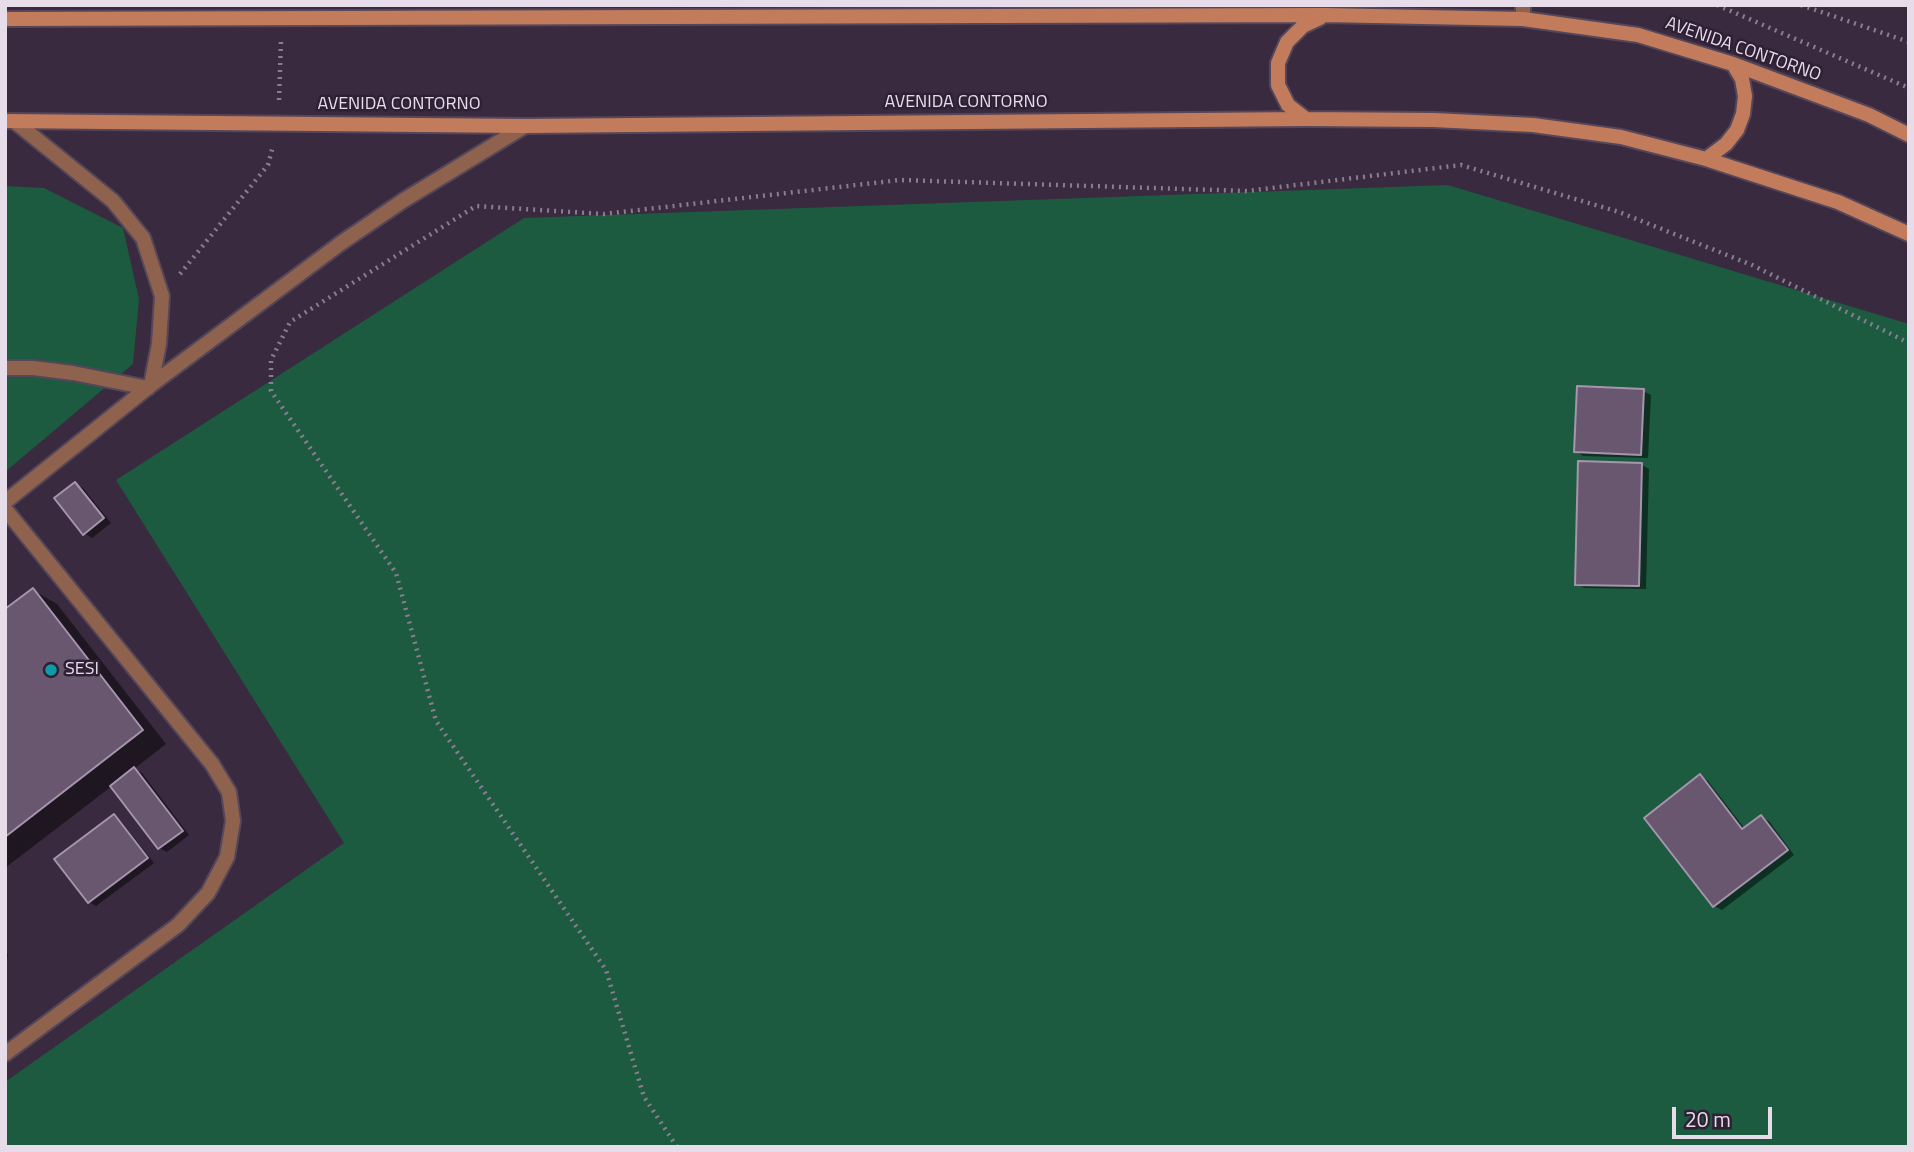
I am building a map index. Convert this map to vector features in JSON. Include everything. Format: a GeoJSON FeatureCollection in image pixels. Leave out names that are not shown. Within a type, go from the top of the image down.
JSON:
{"type":"FeatureCollection","features":[{"type":"Feature","properties":{"kind":"main road","name":"AVENIDA CONTORNO"},"geometry":{"type":"LineString","coordinates":[[5,19],[1523,12],[1638,36],[1733,64],[1869,115],[1909,135]]}},
{"type":"Feature","properties":{"kind":"main road"},"geometry":{"type":"LineString","coordinates":[[1306,119],[1288,105],[1278,85],[1278,62],[1287,41],[1303,26],[1325,15]]}},
{"type":"Feature","properties":{"kind":"main road"},"geometry":{"type":"LineString","coordinates":[[1706,159],[1726,144],[1737,130],[1743,114],[1745,96],[1742,79],[1733,64]]}},
{"type":"Feature","properties":{"kind":"main road","name":"AVENIDA CONTORNO"},"geometry":{"type":"LineString","coordinates":[[10,121],[525,125],[1306,119],[1434,120],[1533,125],[1621,137],[1706,159],[1838,202],[1909,234]]}},
{"type":"Feature","properties":{"kind":"lane"},"geometry":{"type":"LineString","coordinates":[[10,121],[113,201],[143,238],[162,296],[159,344],[150,387]]}},
{"type":"Feature","properties":{"kind":"lane"},"geometry":{"type":"LineString","coordinates":[[5,502],[150,387],[341,243],[404,200],[525,125]]}},
{"type":"Feature","properties":{"kind":"lane"},"geometry":{"type":"LineString","coordinates":[[5,368],[73,373],[150,387]]}},
{"type":"Feature","properties":{"kind":"lane"},"geometry":{"type":"LineString","coordinates":[[5,509],[212,764],[229,793],[233,821],[227,857],[208,893],[178,925],[5,1054]]}},
{"type":"Feature","properties":{"kind":"path"},"geometry":{"type":"LineString","coordinates":[[1717,5],[1909,88]]}},
{"type":"Feature","properties":{"kind":"path"},"geometry":{"type":"LineString","coordinates":[[1801,5],[1909,42]]}},
{"type":"Feature","properties":{"kind":"path"},"geometry":{"type":"LineString","coordinates":[[162,296],[268,165],[279,124],[282,18]]}},
{"type":"Feature","properties":{"kind":"path"},"geometry":{"type":"LineString","coordinates":[[677,1147],[644,1097],[606,970],[436,721],[396,573],[271,391],[271,360],[290,322],[476,206],[604,214],[900,180],[1247,191],[1461,165],[1619,212],[1752,265],[1909,343]]}},
{"type":"Feature","properties":{"kind":"green space"},"geometry":{"type":"Polygon","coordinates":[[[1448,185],[1909,324],[1909,1147],[5,1147],[5,1082],[344,843],[116,480],[524,218],[1448,185]]]}},
{"type":"Feature","properties":{"kind":"green space"},"geometry":{"type":"Polygon","coordinates":[[[5,186],[44,188],[123,228],[139,299],[133,364],[5,472],[5,186]]]}},
{"type":"Feature","properties":{"kind":"building"},"geometry":{"type":"Polygon","coordinates":[[[1577,386],[1644,389],[1641,455],[1574,452],[1577,386]]]}},
{"type":"Feature","properties":{"kind":"building"},"geometry":{"type":"Polygon","coordinates":[[[1578,461],[1642,463],[1639,586],[1575,585],[1578,461]]]}},
{"type":"Feature","properties":{"kind":"building"},"geometry":{"type":"Polygon","coordinates":[[[75,482],[104,518],[83,535],[54,498],[75,482]]]}},
{"type":"Feature","properties":{"kind":"building","name":"SESI"},"geometry":{"type":"Polygon","coordinates":[[[33,588],[143,730],[5,837],[5,609],[33,588]]]}},
{"type":"Feature","properties":{"kind":"building"},"geometry":{"type":"Polygon","coordinates":[[[134,767],[183,831],[158,849],[110,786],[134,767]]]}},
{"type":"Feature","properties":{"kind":"building"},"geometry":{"type":"Polygon","coordinates":[[[1700,774],[1742,829],[1761,815],[1788,850],[1713,907],[1644,818],[1700,774]]]}},
{"type":"Feature","properties":{"kind":"building"},"geometry":{"type":"Polygon","coordinates":[[[114,814],[148,858],[88,903],[54,859],[114,814]]]}},
{"type":"Feature","properties":{"kind":"place","name":"SESI"},"geometry":{"type":"Point","coordinates":[51,670]}}]}
